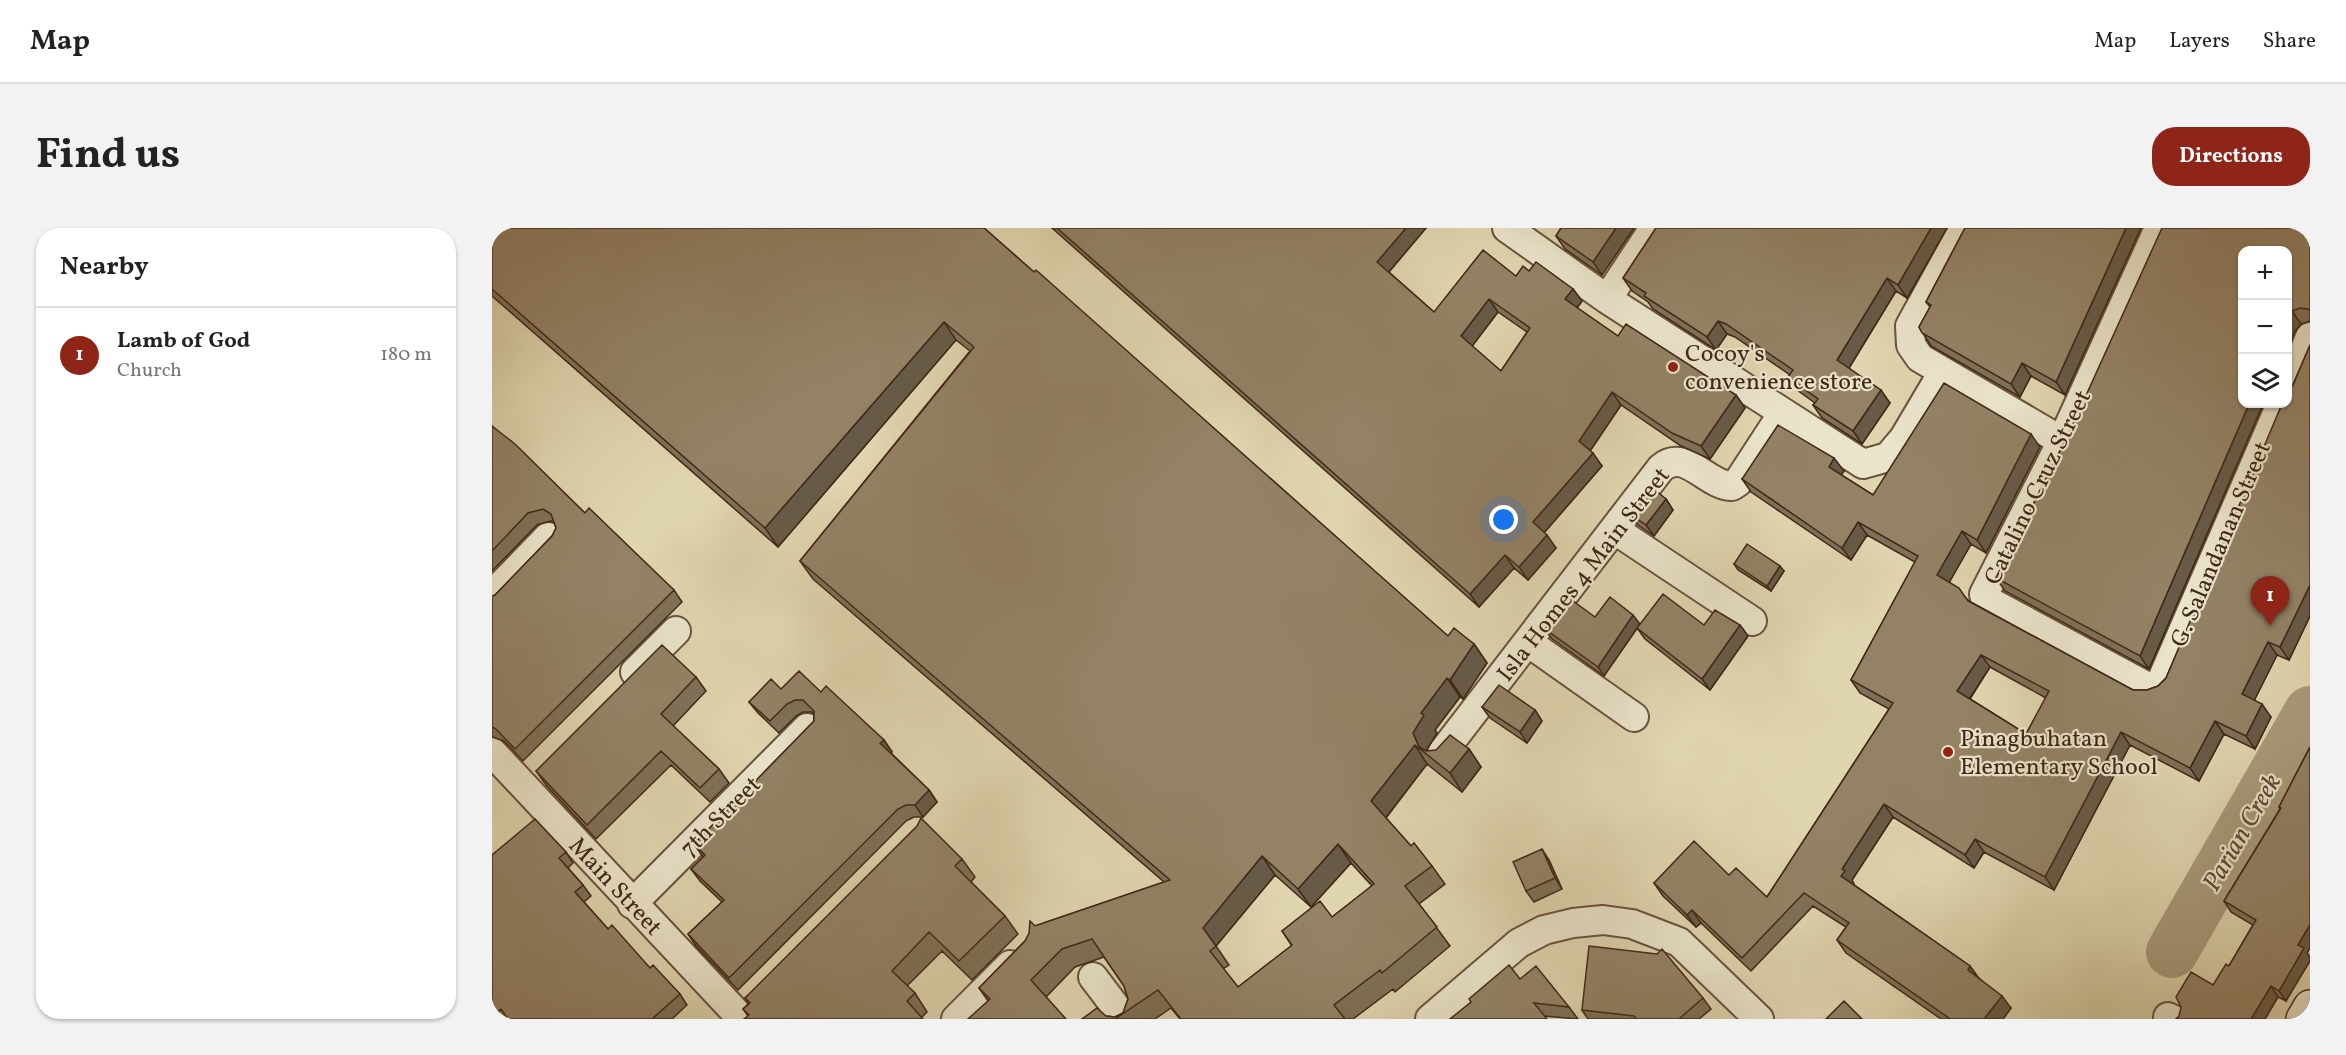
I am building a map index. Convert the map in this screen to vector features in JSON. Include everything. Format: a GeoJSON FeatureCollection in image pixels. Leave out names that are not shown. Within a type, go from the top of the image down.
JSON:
{"type":"FeatureCollection","features":[{"type":"Feature","properties":{"kind":"street"},"geometry":{"type":"LineString","coordinates":[[1507,228],[1607,299],[1855,461],[1863,464],[1888,457],[1904,438],[1943,372]]}},
{"type":"Feature","properties":{"kind":"street"},"geometry":{"type":"LineString","coordinates":[[1607,299],[1654,228]]}},
{"type":"Feature","properties":{"kind":"street"},"geometry":{"type":"LineString","coordinates":[[1964,228],[1910,326],[1911,345],[1920,358],[2062,441]]}},
{"type":"Feature","properties":{"kind":"street","name":"Catalino Cruz Street"},"geometry":{"type":"LineString","coordinates":[[2159,228],[2062,441],[1984,594],[1985,599],[2150,688],[2160,684]]}},
{"type":"Feature","properties":{"kind":"street"},"geometry":{"type":"LineString","coordinates":[[2292,380],[2310,337]]}},
{"type":"Feature","properties":{"kind":"street","name":"G. Salandanan Street"},"geometry":{"type":"LineString","coordinates":[[2160,684],[2279,408]]}},
{"type":"Feature","properties":{"kind":"street","name":"Isla Homes 4 Main Street"},"geometry":{"type":"LineString","coordinates":[[1442,753],[1669,461],[1680,461],[1728,486],[1735,484],[1783,413]]}},
{"type":"Feature","properties":{"kind":"street"},"geometry":{"type":"LineString","coordinates":[[1615,530],[1752,621]]}},
{"type":"Feature","properties":{"kind":"street"},"geometry":{"type":"LineString","coordinates":[[492,595],[548,537]]}},
{"type":"Feature","properties":{"kind":"street"},"geometry":{"type":"LineString","coordinates":[[620,688],[676,631]]}},
{"type":"Feature","properties":{"kind":"street"},"geometry":{"type":"LineString","coordinates":[[1529,643],[1634,717]]}},
{"type":"Feature","properties":{"kind":"street","name":"7th Street"},"geometry":{"type":"LineString","coordinates":[[632,904],[807,728]]}},
{"type":"Feature","properties":{"kind":"street","name":"Main Street"},"geometry":{"type":"LineString","coordinates":[[492,752],[531,777],[632,904],[744,1010]]}},
{"type":"Feature","properties":{"kind":"street"},"geometry":{"type":"LineString","coordinates":[[1430,1019],[1519,943],[1544,930],[1573,923],[1603,920],[1632,924],[1679,942],[1750,1016]]}},
{"type":"Feature","properties":{"kind":"street"},"geometry":{"type":"LineString","coordinates":[[957,1019],[1026,948]]}},
{"type":"Feature","properties":{"kind":"street"},"geometry":{"type":"LineString","coordinates":[[1093,977],[1125,1019]]}},
{"type":"Feature","properties":{"kind":"street"},"geometry":{"type":"LineString","coordinates":[[2303,1019],[2310,1007]]}},
{"type":"Feature","properties":{"kind":"building"},"geometry":{"type":"Polygon","coordinates":[[[492,228],[984,228],[1034,272],[1036,270],[1448,636],[1454,628],[1474,644],[1450,680],[1447,678],[1421,713],[1424,715],[1413,733],[1419,747],[1426,751],[1436,750],[1450,735],[1469,749],[1450,773],[1415,745],[1371,801],[1411,846],[1414,843],[1432,866],[1405,886],[1437,927],[1382,973],[1380,970],[1334,1005],[1345,1019],[1181,1019],[1158,990],[1115,1019],[1082,1019],[1097,1008],[1106,1016],[1115,1017],[1123,1013],[1128,999],[1124,986],[1092,939],[1062,949],[1031,980],[1066,1019],[968,1019],[990,999],[979,988],[1025,941],[1029,933],[1030,921],[1035,926],[1170,880],[800,561],[974,347],[944,322],[765,528],[492,289],[492,228]],[[1338,844],[1298,889],[1262,856],[1203,928],[1216,946],[1210,951],[1238,987],[1292,945],[1282,931],[1320,901],[1332,917],[1374,884],[1338,844]]]}},
{"type":"Feature","properties":{"kind":"building"},"geometry":{"type":"Polygon","coordinates":[[[1057,228],[1406,228],[1377,262],[1434,312],[1483,250],[1516,276],[1523,266],[1529,271],[1536,262],[1573,289],[1565,299],[1618,336],[1626,324],[1736,395],[1701,446],[1672,433],[1612,392],[1579,441],[1593,453],[1533,522],[1547,535],[1519,567],[1505,555],[1470,594],[1057,228]],[[1489,299],[1461,336],[1501,371],[1530,328],[1489,299]]]}},
{"type":"Feature","properties":{"kind":"building"},"geometry":{"type":"Polygon","coordinates":[[[1561,228],[1616,228],[1593,262],[1556,236],[1561,228]]]}},
{"type":"Feature","properties":{"kind":"building"},"geometry":{"type":"Polygon","coordinates":[[[1656,228],[1931,228],[1898,285],[1887,278],[1837,360],[1881,390],[1853,431],[1813,405],[1818,399],[1788,377],[1793,370],[1726,324],[1718,321],[1707,337],[1644,296],[1646,293],[1623,278],[1656,228]]]}},
{"type":"Feature","properties":{"kind":"building"},"geometry":{"type":"Polygon","coordinates":[[[1965,228],[2126,228],[2056,382],[2022,363],[2011,384],[1922,333],[1919,327],[1931,305],[1926,302],[1965,228]]]}},
{"type":"Feature","properties":{"kind":"building"},"geometry":{"type":"Polygon","coordinates":[[[2162,228],[2310,228],[2310,311],[2300,308],[2292,311],[2292,246],[2238,246],[2238,408],[2247,408],[2140,656],[1996,578],[2068,435],[2162,228]]]}},
{"type":"Feature","properties":{"kind":"building"},"geometry":{"type":"Polygon","coordinates":[[[2310,345],[2310,585],[2280,647],[2268,642],[2242,694],[2262,704],[2246,736],[2215,721],[2190,768],[2121,732],[2045,877],[1975,839],[1965,855],[1884,804],[1842,869],[1845,871],[1841,876],[1970,966],[1968,970],[2002,996],[1984,1019],[1948,1019],[1837,940],[1849,923],[1804,893],[1742,958],[1692,910],[1687,915],[1654,883],[1694,841],[1729,875],[1736,868],[1767,897],[1893,703],[1851,680],[1918,556],[1858,522],[1842,548],[1742,479],[1778,425],[1834,458],[1829,467],[1873,495],[1944,383],[2031,434],[1977,540],[1962,531],[1937,575],[1959,588],[1968,601],[2133,690],[2147,690],[2158,686],[2166,678],[2280,408],[2292,408],[2292,386],[2310,345]],[[1981,655],[1957,691],[2026,734],[2049,691],[1981,655]]]}},
{"type":"Feature","properties":{"kind":"building"},"geometry":{"type":"Polygon","coordinates":[[[492,426],[515,444],[585,513],[589,508],[674,590],[515,749],[492,727],[492,596],[552,536],[556,528],[551,514],[543,509],[528,513],[492,551],[492,426]]]}},
{"type":"Feature","properties":{"kind":"building"},"geometry":{"type":"Polygon","coordinates":[[[1651,487],[1666,499],[1646,525],[1630,514],[1651,487]]]}},
{"type":"Feature","properties":{"kind":"building"},"geometry":{"type":"Polygon","coordinates":[[[1747,544],[1780,566],[1767,586],[1734,564],[1747,544]]]}},
{"type":"Feature","properties":{"kind":"building"},"geometry":{"type":"Polygon","coordinates":[[[1663,594],[1704,625],[1715,610],[1740,625],[1702,679],[1637,628],[1663,594]]]}},
{"type":"Feature","properties":{"kind":"building"},"geometry":{"type":"Polygon","coordinates":[[[1610,597],[1633,615],[1598,667],[1545,629],[1569,598],[1595,617],[1610,597]]]}},
{"type":"Feature","properties":{"kind":"building"},"geometry":{"type":"Polygon","coordinates":[[[662,645],[696,677],[661,714],[719,769],[700,788],[661,751],[587,825],[536,771],[662,645]]]}},
{"type":"Feature","properties":{"kind":"building"},"geometry":{"type":"Polygon","coordinates":[[[799,671],[821,692],[826,686],[884,740],[880,743],[929,790],[915,805],[906,805],[898,809],[729,978],[688,934],[724,900],[691,869],[705,855],[694,844],[814,721],[814,711],[803,700],[795,700],[787,704],[770,721],[749,702],[771,679],[781,689],[799,671]]]}},
{"type":"Feature","properties":{"kind":"building"},"geometry":{"type":"Polygon","coordinates":[[[1499,685],[1535,710],[1520,732],[1482,707],[1499,685]]]}},
{"type":"Feature","properties":{"kind":"building"},"geometry":{"type":"Polygon","coordinates":[[[2310,747],[2310,925],[2298,945],[2304,948],[2279,991],[2271,986],[2251,1019],[2176,1019],[2181,1007],[2176,997],[2191,972],[2213,985],[2226,964],[2229,966],[2256,920],[2224,901],[2281,808],[2279,807],[2310,747]]]}},
{"type":"Feature","properties":{"kind":"building"},"geometry":{"type":"Polygon","coordinates":[[[921,818],[962,859],[955,866],[1005,916],[959,961],[929,932],[892,971],[915,993],[907,1001],[923,1019],[744,1019],[749,1015],[743,1009],[750,1003],[745,998],[917,826],[921,818]]]}},
{"type":"Feature","properties":{"kind":"building"},"geometry":{"type":"Polygon","coordinates":[[[535,819],[566,852],[559,858],[583,885],[575,892],[608,929],[612,925],[650,968],[653,965],[680,994],[652,1019],[508,1019],[501,1009],[492,1016],[492,855],[535,819]]]}},
{"type":"Feature","properties":{"kind":"building"},"geometry":{"type":"Polygon","coordinates":[[[1542,849],[1555,878],[1526,891],[1513,862],[1542,849]]]}},
{"type":"Feature","properties":{"kind":"building"},"geometry":{"type":"Polygon","coordinates":[[[1589,946],[1657,954],[1662,949],[1703,998],[1679,1019],[1637,1019],[1634,1016],[1582,1010],[1589,946]]]}},
{"type":"Feature","properties":{"kind":"building"},"geometry":{"type":"Polygon","coordinates":[[[1509,965],[1520,979],[1536,966],[1569,1007],[1534,1003],[1547,1019],[1450,1019],[1471,1002],[1469,999],[1509,965]]]}},
{"type":"Feature","properties":{"kind":"building"},"geometry":{"type":"Polygon","coordinates":[[[1844,1001],[1862,1019],[1826,1019],[1844,1001]]]}},
{"type":"Feature","properties":{"kind":"waterway","name":"Parian Creek"},"geometry":{"type":"LineString","coordinates":[[2172,952],[2310,712]]}},
{"type":"Feature","properties":{"kind":"place","name":"Cocoy's convenience store"},"geometry":{"type":"Point","coordinates":[1673,367]}},
{"type":"Feature","properties":{"kind":"place","name":"Lamb of God"},"geometry":{"type":"Point","coordinates":[2270,626]}},
{"type":"Feature","properties":{"kind":"place","name":"Pinagbuhatan Elementary School"},"geometry":{"type":"Point","coordinates":[1948,752]}}]}
